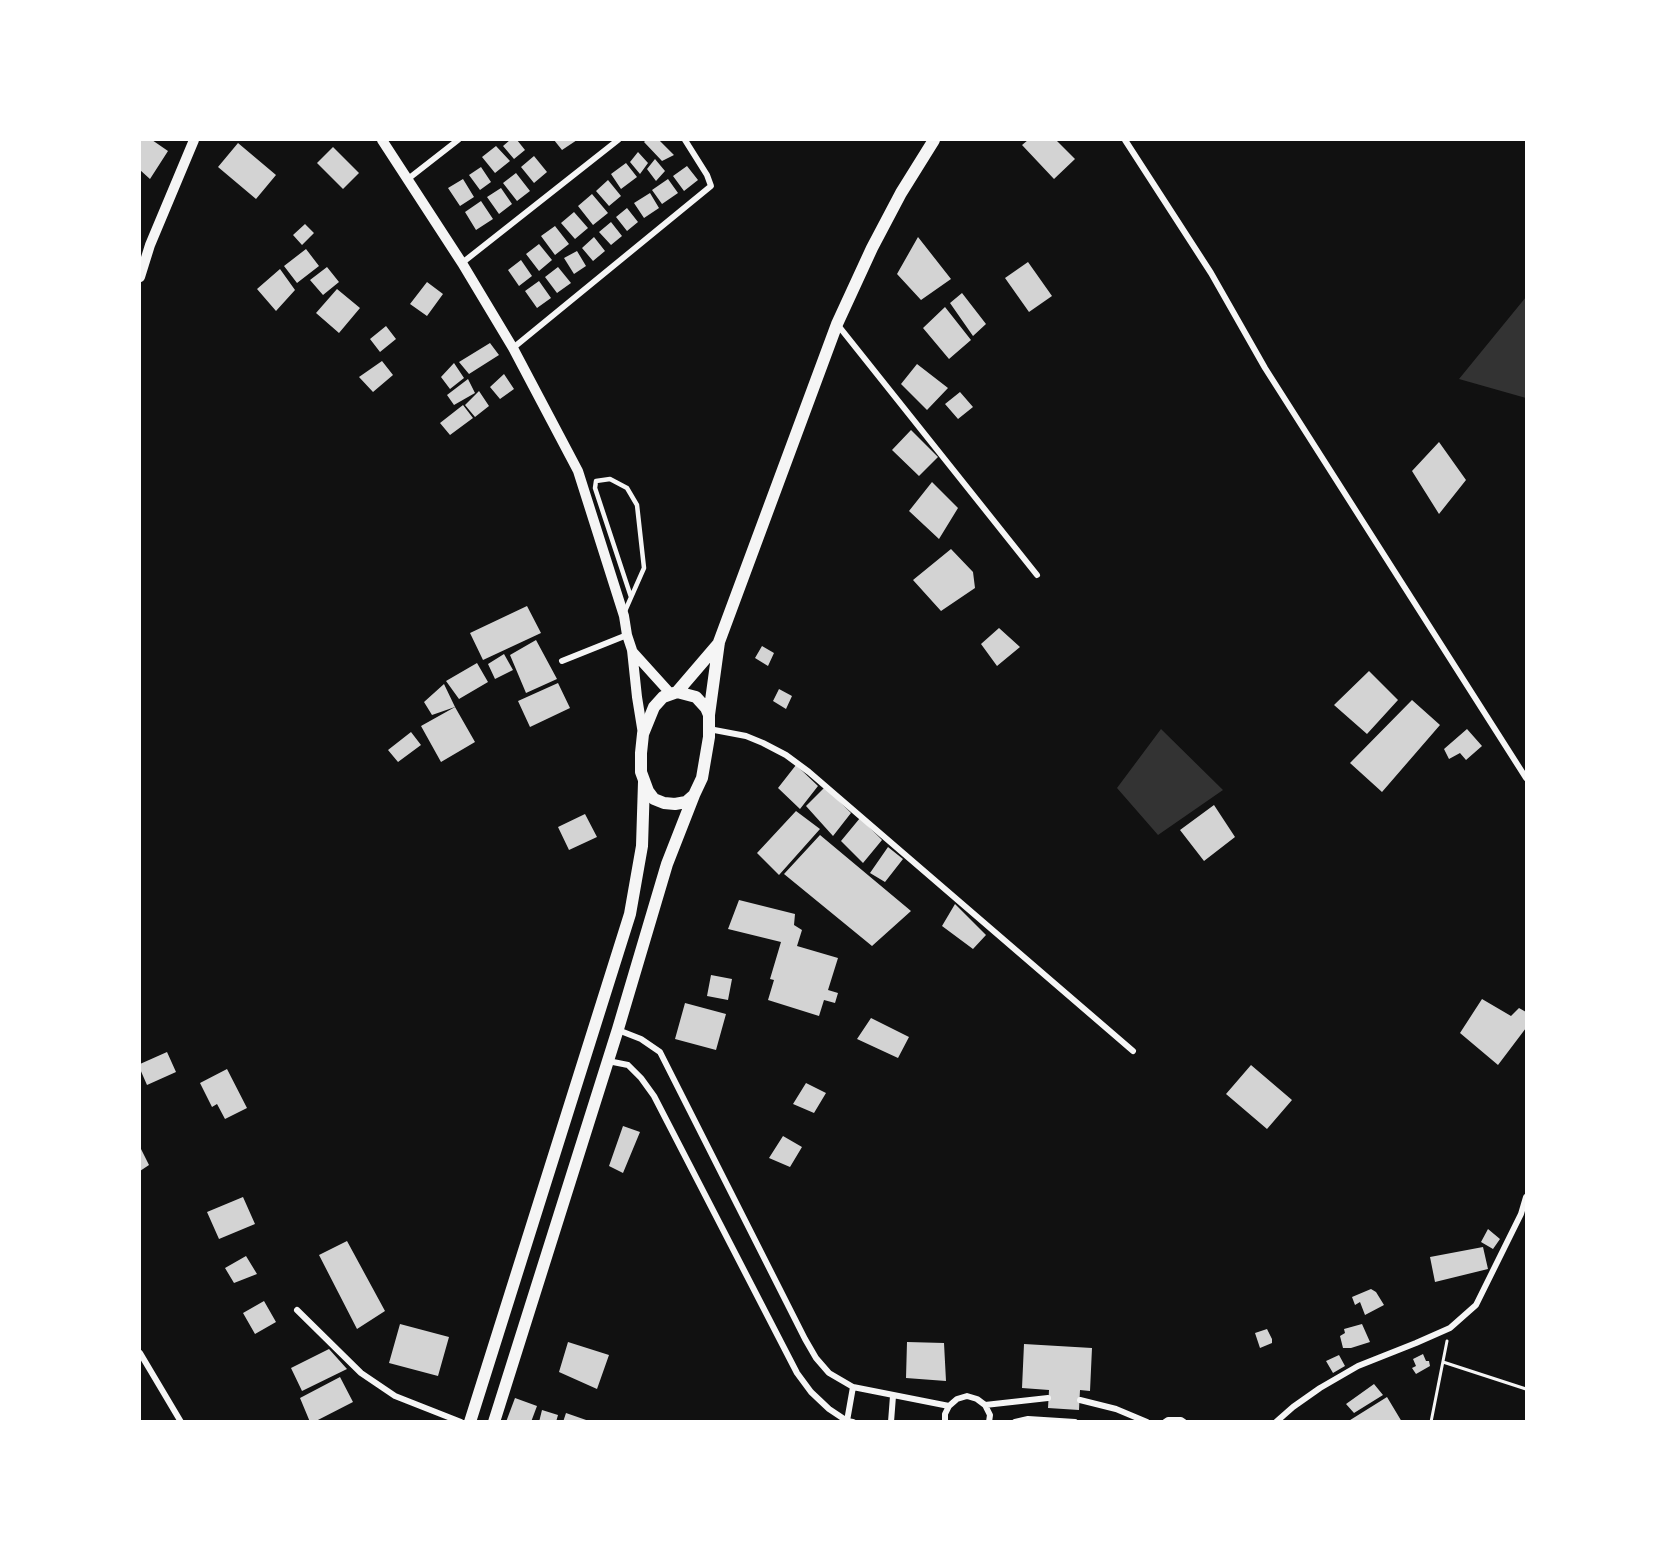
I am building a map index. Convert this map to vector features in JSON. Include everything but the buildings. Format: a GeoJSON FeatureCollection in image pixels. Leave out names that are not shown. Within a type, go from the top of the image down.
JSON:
{"type":"FeatureCollection","features":[{"type":"Feature","properties":{"kind":"main road"},"geometry":{"type":"LineString","coordinates":[[494,1422],[618,1029],[667,864],[702,778],[708,752],[709,716],[719,642],[837,324],[901,193],[934,140]]}},
{"type":"Feature","properties":{"kind":"main road"},"geometry":{"type":"LineString","coordinates":[[694,795],[686,802],[675,804],[654,799],[641,772],[644,734],[654,707],[663,697],[674,693],[719,642]]}},
{"type":"Feature","properties":{"kind":"main road"},"geometry":{"type":"LineString","coordinates":[[674,693],[696,697],[706,708],[709,716]]}},
{"type":"Feature","properties":{"kind":"main road"},"geometry":{"type":"LineString","coordinates":[[470,1422],[630,914],[642,846],[644,782]]}},
{"type":"Feature","properties":{"kind":"street"},"geometry":{"type":"LineString","coordinates":[[140,276],[150,245],[194,140]]}},
{"type":"Feature","properties":{"kind":"street"},"geometry":{"type":"LineString","coordinates":[[382,140],[462,263],[513,348],[578,471],[624,616],[632,650],[644,734]]}},
{"type":"Feature","properties":{"kind":"street"},"geometry":{"type":"LineString","coordinates":[[408,179],[458,140]]}},
{"type":"Feature","properties":{"kind":"street"},"geometry":{"type":"LineString","coordinates":[[462,263],[618,140]]}},
{"type":"Feature","properties":{"kind":"street"},"geometry":{"type":"LineString","coordinates":[[513,348],[711,186],[686,140]]}},
{"type":"Feature","properties":{"kind":"street"},"geometry":{"type":"LineString","coordinates":[[1125,140],[1211,273],[1264,368],[1527,778]]}},
{"type":"Feature","properties":{"kind":"street"},"geometry":{"type":"LineString","coordinates":[[837,324],[1037,575]]}},
{"type":"Feature","properties":{"kind":"street"},"geometry":{"type":"LineString","coordinates":[[562,662],[627,635]]}},
{"type":"Feature","properties":{"kind":"street"},"geometry":{"type":"LineString","coordinates":[[632,650],[674,693]]}},
{"type":"Feature","properties":{"kind":"street"},"geometry":{"type":"LineString","coordinates":[[710,729],[746,736],[763,743],[786,755],[809,772],[1133,1051]]}},
{"type":"Feature","properties":{"kind":"street"},"geometry":{"type":"LineString","coordinates":[[618,1029],[641,1039],[660,1052],[805,1339],[816,1358],[829,1373],[853,1387],[949,1406]]}},
{"type":"Feature","properties":{"kind":"street"},"geometry":{"type":"LineString","coordinates":[[608,1061],[628,1065],[641,1077],[654,1096],[797,1372],[811,1392],[829,1409],[850,1421],[853,1387]]}},
{"type":"Feature","properties":{"kind":"street"},"geometry":{"type":"LineString","coordinates":[[1276,1422],[1302,1401],[1358,1366],[1450,1328],[1476,1305],[1527,1197]]}},
{"type":"Feature","properties":{"kind":"street"},"geometry":{"type":"LineString","coordinates":[[297,1310],[361,1373],[395,1396],[462,1422]]}},
{"type":"Feature","properties":{"kind":"street"},"geometry":{"type":"LineString","coordinates":[[140,1353],[181,1422]]}},
{"type":"Feature","properties":{"kind":"street"},"geometry":{"type":"LineString","coordinates":[[891,1422],[893,1396]]}},
{"type":"Feature","properties":{"kind":"street"},"geometry":{"type":"LineString","coordinates":[[945,1422],[945,1414],[949,1406],[957,1399],[967,1396],[985,1405],[990,1415],[990,1422]]}},
{"type":"Feature","properties":{"kind":"street"},"geometry":{"type":"LineString","coordinates":[[985,1405],[1048,1398]]}},
{"type":"Feature","properties":{"kind":"street"},"geometry":{"type":"LineString","coordinates":[[1080,1400],[1116,1409],[1147,1422]]}},
{"type":"Feature","properties":{"kind":"street"},"geometry":{"type":"LineString","coordinates":[[1015,1422],[1028,1419],[1075,1422]]}},
{"type":"Feature","properties":{"kind":"street"},"geometry":{"type":"LineString","coordinates":[[1165,1422],[1180,1419],[1184,1422]]}},
{"type":"Feature","properties":{"kind":"lane"},"geometry":{"type":"LineString","coordinates":[[624,616],[644,568],[637,505],[627,488],[610,479],[597,481],[595,488],[631,597]]}},
{"type":"Feature","properties":{"kind":"path"},"geometry":{"type":"LineString","coordinates":[[1431,1422],[1450,1328]]}},
{"type":"Feature","properties":{"kind":"path"},"geometry":{"type":"LineString","coordinates":[[1443,1362],[1527,1389]]}},
{"type":"Feature","properties":{"kind":"shaded area"},"geometry":{"type":"Polygon","coordinates":[[[1526,297],[1526,398],[1459,379],[1526,297]]]}},
{"type":"Feature","properties":{"kind":"shaded area"},"geometry":{"type":"Polygon","coordinates":[[[1161,729],[1223,790],[1158,835],[1117,788],[1161,729]]]}}]}
